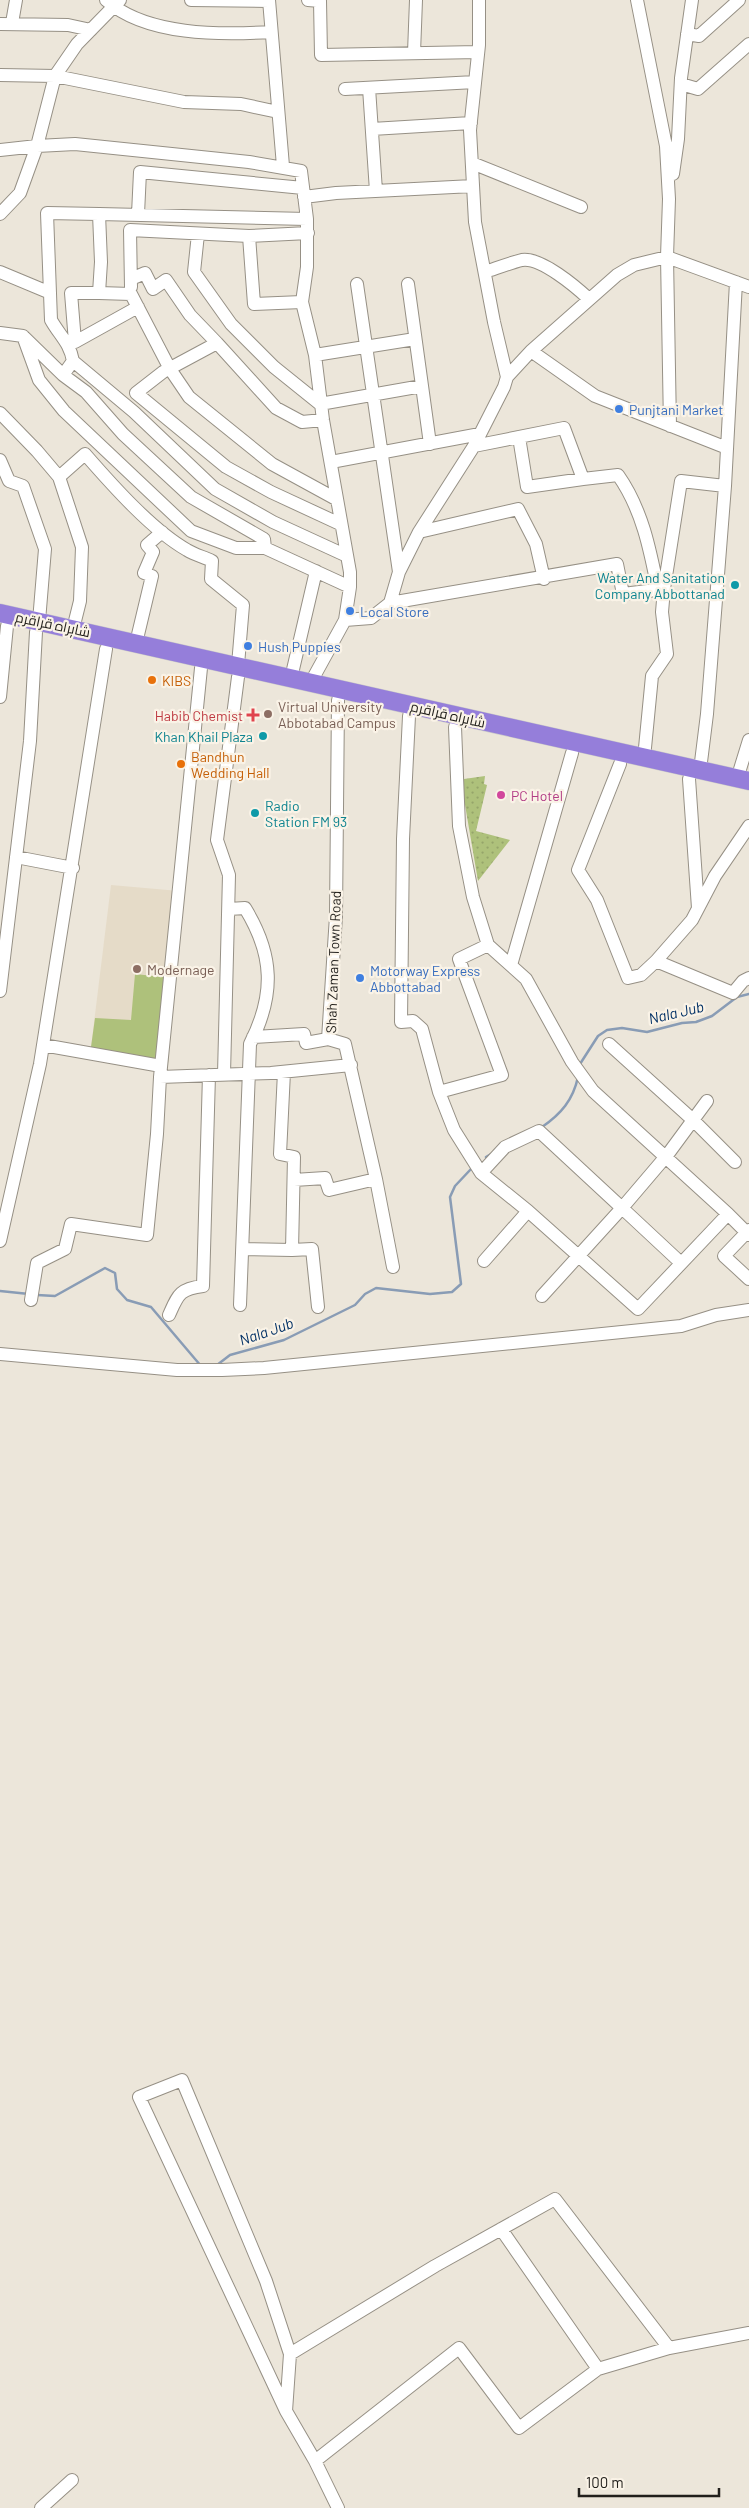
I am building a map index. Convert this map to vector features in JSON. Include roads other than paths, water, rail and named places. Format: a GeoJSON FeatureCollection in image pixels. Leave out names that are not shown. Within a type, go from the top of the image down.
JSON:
{"type":"FeatureCollection","features":[{"type":"Feature","properties":{"kind":"highway","name":"شاہراہ قراقرم"},"geometry":{"type":"LineString","coordinates":[[2,621],[73,629],[136,643],[338,700],[454,727],[620,764],[695,774],[745,784]]}},
{"type":"Feature","properties":{"kind":"highway","name":"شاہراہ قراقرم"},"geometry":{"type":"LineString","coordinates":[[38,626],[106,649],[201,668],[230,669],[311,682],[644,758],[695,774]]}},
{"type":"Feature","properties":{"kind":"street"},"geometry":{"type":"LineString","coordinates":[[16,0],[6,23],[68,26],[91,30]]}},
{"type":"Feature","properties":{"kind":"street"},"geometry":{"type":"LineString","coordinates":[[191,0],[269,0],[283,166]]}},
{"type":"Feature","properties":{"kind":"street"},"geometry":{"type":"LineString","coordinates":[[308,0],[320,1],[321,55],[478,52]]}},
{"type":"Feature","properties":{"kind":"street"},"geometry":{"type":"LineString","coordinates":[[414,53],[416,0]]}},
{"type":"Feature","properties":{"kind":"street"},"geometry":{"type":"LineString","coordinates":[[479,0],[478,52],[470,123],[475,222],[507,377]]}},
{"type":"Feature","properties":{"kind":"street"},"geometry":{"type":"LineString","coordinates":[[637,0],[666,146],[669,199],[667,257],[670,426]]}},
{"type":"Feature","properties":{"kind":"street"},"geometry":{"type":"LineString","coordinates":[[669,199],[678,139],[681,84],[692,0]]}},
{"type":"Feature","properties":{"kind":"street"},"geometry":{"type":"LineString","coordinates":[[687,34],[699,36],[739,0]]}},
{"type":"Feature","properties":{"kind":"street"},"geometry":{"type":"LineString","coordinates":[[0,214],[20,193],[37,146],[55,76],[76,44],[91,30],[113,2],[141,19],[176,30],[229,34],[272,32]]}},
{"type":"Feature","properties":{"kind":"street"},"geometry":{"type":"LineString","coordinates":[[681,84],[698,88],[749,44]]}},
{"type":"Feature","properties":{"kind":"street"},"geometry":{"type":"LineString","coordinates":[[0,75],[55,76],[184,102],[240,104],[278,112]]}},
{"type":"Feature","properties":{"kind":"street"},"geometry":{"type":"LineString","coordinates":[[345,89],[475,82]]}},
{"type":"Feature","properties":{"kind":"street"},"geometry":{"type":"LineString","coordinates":[[370,88],[376,191]]}},
{"type":"Feature","properties":{"kind":"street"},"geometry":{"type":"LineString","coordinates":[[372,129],[470,123]]}},
{"type":"Feature","properties":{"kind":"street"},"geometry":{"type":"LineString","coordinates":[[0,150],[75,144],[283,166],[301,171],[308,233],[307,267],[302,302],[315,355],[320,404],[332,462],[350,587],[345,620],[311,682]]}},
{"type":"Feature","properties":{"kind":"street"},"geometry":{"type":"LineString","coordinates":[[472,162],[581,207]]}},
{"type":"Feature","properties":{"kind":"street"},"geometry":{"type":"LineString","coordinates":[[138,214],[140,172],[304,193],[473,186]]}},
{"type":"Feature","properties":{"kind":"street"},"geometry":{"type":"LineString","coordinates":[[307,219],[47,213],[48,292],[51,320],[59,334],[71,348],[73,361],[134,412],[215,489],[272,522],[347,556]]}},
{"type":"Feature","properties":{"kind":"street"},"geometry":{"type":"LineString","coordinates":[[99,214],[101,262],[99,293]]}},
{"type":"Feature","properties":{"kind":"street"},"geometry":{"type":"LineString","coordinates":[[308,233],[248,236],[130,230],[131,294],[170,369],[189,397],[272,464],[336,499]]}},
{"type":"Feature","properties":{"kind":"street"},"geometry":{"type":"LineString","coordinates":[[198,234],[194,272],[231,324],[274,367],[320,404],[422,386]]}},
{"type":"Feature","properties":{"kind":"street"},"geometry":{"type":"LineString","coordinates":[[248,236],[254,304],[302,302]]}},
{"type":"Feature","properties":{"kind":"street"},"geometry":{"type":"LineString","coordinates":[[390,603],[399,572],[420,532],[474,446],[507,377],[531,351],[589,299],[625,269],[667,257],[749,287]]}},
{"type":"Feature","properties":{"kind":"street"},"geometry":{"type":"LineString","coordinates":[[484,272],[524,260],[547,268],[570,281],[589,299]]}},
{"type":"Feature","properties":{"kind":"street"},"geometry":{"type":"LineString","coordinates":[[0,272],[48,292]]}},
{"type":"Feature","properties":{"kind":"street"},"geometry":{"type":"LineString","coordinates":[[131,279],[145,274],[153,288],[166,280],[190,316],[276,408],[302,422],[323,420]]}},
{"type":"Feature","properties":{"kind":"street"},"geometry":{"type":"LineString","coordinates":[[698,909],[695,774],[707,714],[725,486],[736,282]]}},
{"type":"Feature","properties":{"kind":"street"},"geometry":{"type":"LineString","coordinates":[[357,284],[399,572]]}},
{"type":"Feature","properties":{"kind":"street"},"geometry":{"type":"LineString","coordinates":[[408,284],[430,444]]}},
{"type":"Feature","properties":{"kind":"street"},"geometry":{"type":"LineString","coordinates":[[131,294],[71,293],[75,342],[138,307]]}},
{"type":"Feature","properties":{"kind":"street"},"geometry":{"type":"LineString","coordinates":[[0,333],[23,336],[63,375],[86,392],[123,434],[191,497],[264,539],[265,548]]}},
{"type":"Feature","properties":{"kind":"street"},"geometry":{"type":"LineString","coordinates":[[23,336],[39,380],[64,411],[191,531],[236,548],[265,548],[350,587]]}},
{"type":"Feature","properties":{"kind":"street"},"geometry":{"type":"LineString","coordinates":[[315,355],[415,339]]}},
{"type":"Feature","properties":{"kind":"street"},"geometry":{"type":"LineString","coordinates":[[217,343],[170,369],[136,393],[226,467],[271,492],[340,524]]}},
{"type":"Feature","properties":{"kind":"street"},"geometry":{"type":"LineString","coordinates":[[531,351],[595,396],[727,448]]}},
{"type":"Feature","properties":{"kind":"street"},"geometry":{"type":"LineString","coordinates":[[63,375],[73,361]]}},
{"type":"Feature","properties":{"kind":"street"},"geometry":{"type":"LineString","coordinates":[[0,413],[38,450],[59,477],[82,547],[80,601],[73,629]]}},
{"type":"Feature","properties":{"kind":"street"},"geometry":{"type":"LineString","coordinates":[[474,446],[564,428],[583,479]]}},
{"type":"Feature","properties":{"kind":"street"},"geometry":{"type":"LineString","coordinates":[[332,462],[480,434]]}},
{"type":"Feature","properties":{"kind":"street"},"geometry":{"type":"LineString","coordinates":[[519,437],[527,487],[618,475],[629,492],[648,541],[661,589],[667,654],[652,676],[644,758]]}},
{"type":"Feature","properties":{"kind":"street"},"geometry":{"type":"LineString","coordinates":[[59,477],[85,454],[106,478],[162,532],[188,550],[212,561],[212,579],[243,605],[230,669],[217,840],[229,875],[224,1074]]}},
{"type":"Feature","properties":{"kind":"street"},"geometry":{"type":"LineString","coordinates":[[0,460],[9,481],[23,486],[45,549],[30,741],[0,992]]}},
{"type":"Feature","properties":{"kind":"street"},"geometry":{"type":"LineString","coordinates":[[661,589],[681,481],[725,486]]}},
{"type":"Feature","properties":{"kind":"street"},"geometry":{"type":"LineString","coordinates":[[420,532],[518,509],[536,544],[544,579]]}},
{"type":"Feature","properties":{"kind":"street"},"geometry":{"type":"LineString","coordinates":[[136,643],[152,576],[144,572],[153,552],[146,545],[162,532]]}},
{"type":"Feature","properties":{"kind":"street"},"geometry":{"type":"LineString","coordinates":[[345,620],[371,618],[390,603],[544,579],[617,564],[623,594],[661,589]]}},
{"type":"Feature","properties":{"kind":"street"},"geometry":{"type":"LineString","coordinates":[[290,678],[316,571]]}},
{"type":"Feature","properties":{"kind":"street"},"geometry":{"type":"LineString","coordinates":[[0,697],[2,621]]}},
{"type":"Feature","properties":{"kind":"street"},"geometry":{"type":"LineString","coordinates":[[0,1241],[43,1045],[73,868],[106,649]]}},
{"type":"Feature","properties":{"kind":"street"},"geometry":{"type":"LineString","coordinates":[[31,1300],[38,1263],[65,1249],[71,1224],[147,1235],[157,1134],[160,1072],[201,668]]}},
{"type":"Feature","properties":{"kind":"street","name":"Shah Zaman Town Road"},"geometry":{"type":"LineString","coordinates":[[338,700],[336,916],[328,1039],[346,1044],[393,1266]]}},
{"type":"Feature","properties":{"kind":"street"},"geometry":{"type":"LineString","coordinates":[[409,716],[403,839],[401,1022],[413,1021],[422,1029],[439,1092],[462,1145],[481,1173],[528,1211],[638,1309],[728,1214]]}},
{"type":"Feature","properties":{"kind":"street"},"geometry":{"type":"LineString","coordinates":[[454,727],[459,826],[473,897],[488,945],[526,979],[574,1066],[593,1091],[748,1232],[724,1256],[749,1278]]}},
{"type":"Feature","properties":{"kind":"street"},"geometry":{"type":"LineString","coordinates":[[745,784],[749,740]]}},
{"type":"Feature","properties":{"kind":"street"},"geometry":{"type":"LineString","coordinates":[[511,966],[572,753]]}},
{"type":"Feature","properties":{"kind":"street"},"geometry":{"type":"LineString","coordinates":[[620,764],[578,870],[597,900],[628,978],[641,975],[692,920],[715,876],[749,826]]}},
{"type":"Feature","properties":{"kind":"street"},"geometry":{"type":"LineString","coordinates":[[16,857],[73,868]]}},
{"type":"Feature","properties":{"kind":"street"},"geometry":{"type":"LineString","coordinates":[[228,908],[244,908],[254,923],[266,952],[268,988],[260,1024],[250,1044],[240,1305]]}},
{"type":"Feature","properties":{"kind":"street"},"geometry":{"type":"LineString","coordinates":[[439,1092],[502,1075],[459,960],[488,945]]}},
{"type":"Feature","properties":{"kind":"street"},"geometry":{"type":"LineString","coordinates":[[656,961],[733,993],[749,978]]}},
{"type":"Feature","properties":{"kind":"street"},"geometry":{"type":"LineString","coordinates":[[253,1037],[304,1034],[306,1043],[328,1039]]}},
{"type":"Feature","properties":{"kind":"street"},"geometry":{"type":"LineString","coordinates":[[609,1044],[693,1120],[735,1162]]}},
{"type":"Feature","properties":{"kind":"street"},"geometry":{"type":"LineString","coordinates":[[43,1045],[160,1072],[209,1075],[250,1074],[351,1065]]}},
{"type":"Feature","properties":{"kind":"street"},"geometry":{"type":"LineString","coordinates":[[284,1072],[280,1154],[294,1157],[292,1250]]}},
{"type":"Feature","properties":{"kind":"street"},"geometry":{"type":"LineString","coordinates":[[169,1315],[178,1295],[188,1288],[203,1286],[209,1075]]}},
{"type":"Feature","properties":{"kind":"street"},"geometry":{"type":"LineString","coordinates":[[542,1296],[579,1257],[666,1157],[707,1101]]}},
{"type":"Feature","properties":{"kind":"street"},"geometry":{"type":"LineString","coordinates":[[481,1173],[505,1147],[539,1131],[681,1263]]}},
{"type":"Feature","properties":{"kind":"street"},"geometry":{"type":"LineString","coordinates":[[294,1180],[326,1178],[329,1190],[376,1179]]}},
{"type":"Feature","properties":{"kind":"street"},"geometry":{"type":"LineString","coordinates":[[484,1261],[528,1211]]}},
{"type":"Feature","properties":{"kind":"street"},"geometry":{"type":"LineString","coordinates":[[243,1249],[312,1249],[318,1307]]}},
{"type":"Feature","properties":{"kind":"street"},"geometry":{"type":"LineString","coordinates":[[0,1354],[177,1370],[256,1369],[681,1326],[716,1316],[749,1310]]}},
{"type":"Feature","properties":{"kind":"street"},"geometry":{"type":"LineString","coordinates":[[286,2410],[290,2354],[266,2281],[182,2080],[139,2097],[286,2410],[315,2460],[338,2508]]}},
{"type":"Feature","properties":{"kind":"street"},"geometry":{"type":"LineString","coordinates":[[290,2354],[436,2266],[555,2199],[669,2348]]}},
{"type":"Feature","properties":{"kind":"street"},"geometry":{"type":"LineString","coordinates":[[501,2229],[598,2369]]}},
{"type":"Feature","properties":{"kind":"street"},"geometry":{"type":"LineString","coordinates":[[315,2460],[459,2348],[519,2428],[598,2369],[669,2348],[749,2333]]}},
{"type":"Feature","properties":{"kind":"street"},"geometry":{"type":"LineString","coordinates":[[41,2508],[72,2480]]}},
{"type":"Feature","properties":{"kind":"waterway","name":"Nala Jub"},"geometry":{"type":"LineString","coordinates":[[580,1064],[598,1036],[607,1030],[622,1028],[647,1032],[682,1023],[696,1022],[712,1016],[737,997],[749,994]]}},
{"type":"Feature","properties":{"kind":"waterway","name":"Nala Jub"},"geometry":{"type":"LineString","coordinates":[[542,1127],[565,1106],[573,1093],[578,1077]]}},
{"type":"Feature","properties":{"kind":"waterway","name":"Nala Jub"},"geometry":{"type":"LineString","coordinates":[[486,1157],[491,1154]]}},
{"type":"Feature","properties":{"kind":"waterway","name":"Nala Jub"},"geometry":{"type":"LineString","coordinates":[[217,1365],[230,1355],[284,1340],[355,1305],[365,1294],[376,1288],[430,1294],[452,1292],[461,1284],[450,1197],[455,1186],[471,1169]]}},
{"type":"Feature","properties":{"kind":"waterway","name":"Nala Jub"},"geometry":{"type":"LineString","coordinates":[[37,1295],[55,1296],[105,1268],[115,1273],[117,1289],[127,1300],[151,1307],[201,1366]]}},
{"type":"Feature","properties":{"kind":"waterway","name":"Nala Jub"},"geometry":{"type":"LineString","coordinates":[[0,1291],[29,1294]]}},
{"type":"Feature","properties":{"kind":"place","name":"Punjtani Market"},"geometry":{"type":"Point","coordinates":[619,409]}},
{"type":"Feature","properties":{"kind":"place","name":"Water And Sanitation Company Abbottanad"},"geometry":{"type":"Point","coordinates":[735,585]}},
{"type":"Feature","properties":{"kind":"place","name":"Local Store"},"geometry":{"type":"Point","coordinates":[350,611]}},
{"type":"Feature","properties":{"kind":"place","name":"Hush Puppies"},"geometry":{"type":"Point","coordinates":[248,646]}},
{"type":"Feature","properties":{"kind":"place","name":"KIBS"},"geometry":{"type":"Point","coordinates":[152,680]}},
{"type":"Feature","properties":{"kind":"place","name":"Virtual University Abbotabad Campus"},"geometry":{"type":"Point","coordinates":[268,714]}},
{"type":"Feature","properties":{"kind":"place","name":"Habib Chemist"},"geometry":{"type":"Point","coordinates":[253,715]}},
{"type":"Feature","properties":{"kind":"place","name":"Khan Khail Plaza"},"geometry":{"type":"Point","coordinates":[263,736]}},
{"type":"Feature","properties":{"kind":"place","name":"Bandhun Wedding Hall"},"geometry":{"type":"Point","coordinates":[181,764]}},
{"type":"Feature","properties":{"kind":"place","name":"PC Hotel"},"geometry":{"type":"Point","coordinates":[501,795]}},
{"type":"Feature","properties":{"kind":"place","name":"Radio Station FM 93"},"geometry":{"type":"Point","coordinates":[255,813]}},
{"type":"Feature","properties":{"kind":"place","name":"Modernage"},"geometry":{"type":"Point","coordinates":[137,969]}},
{"type":"Feature","properties":{"kind":"place","name":"Motorway Express Abbottabad"},"geometry":{"type":"Point","coordinates":[360,978]}}]}
